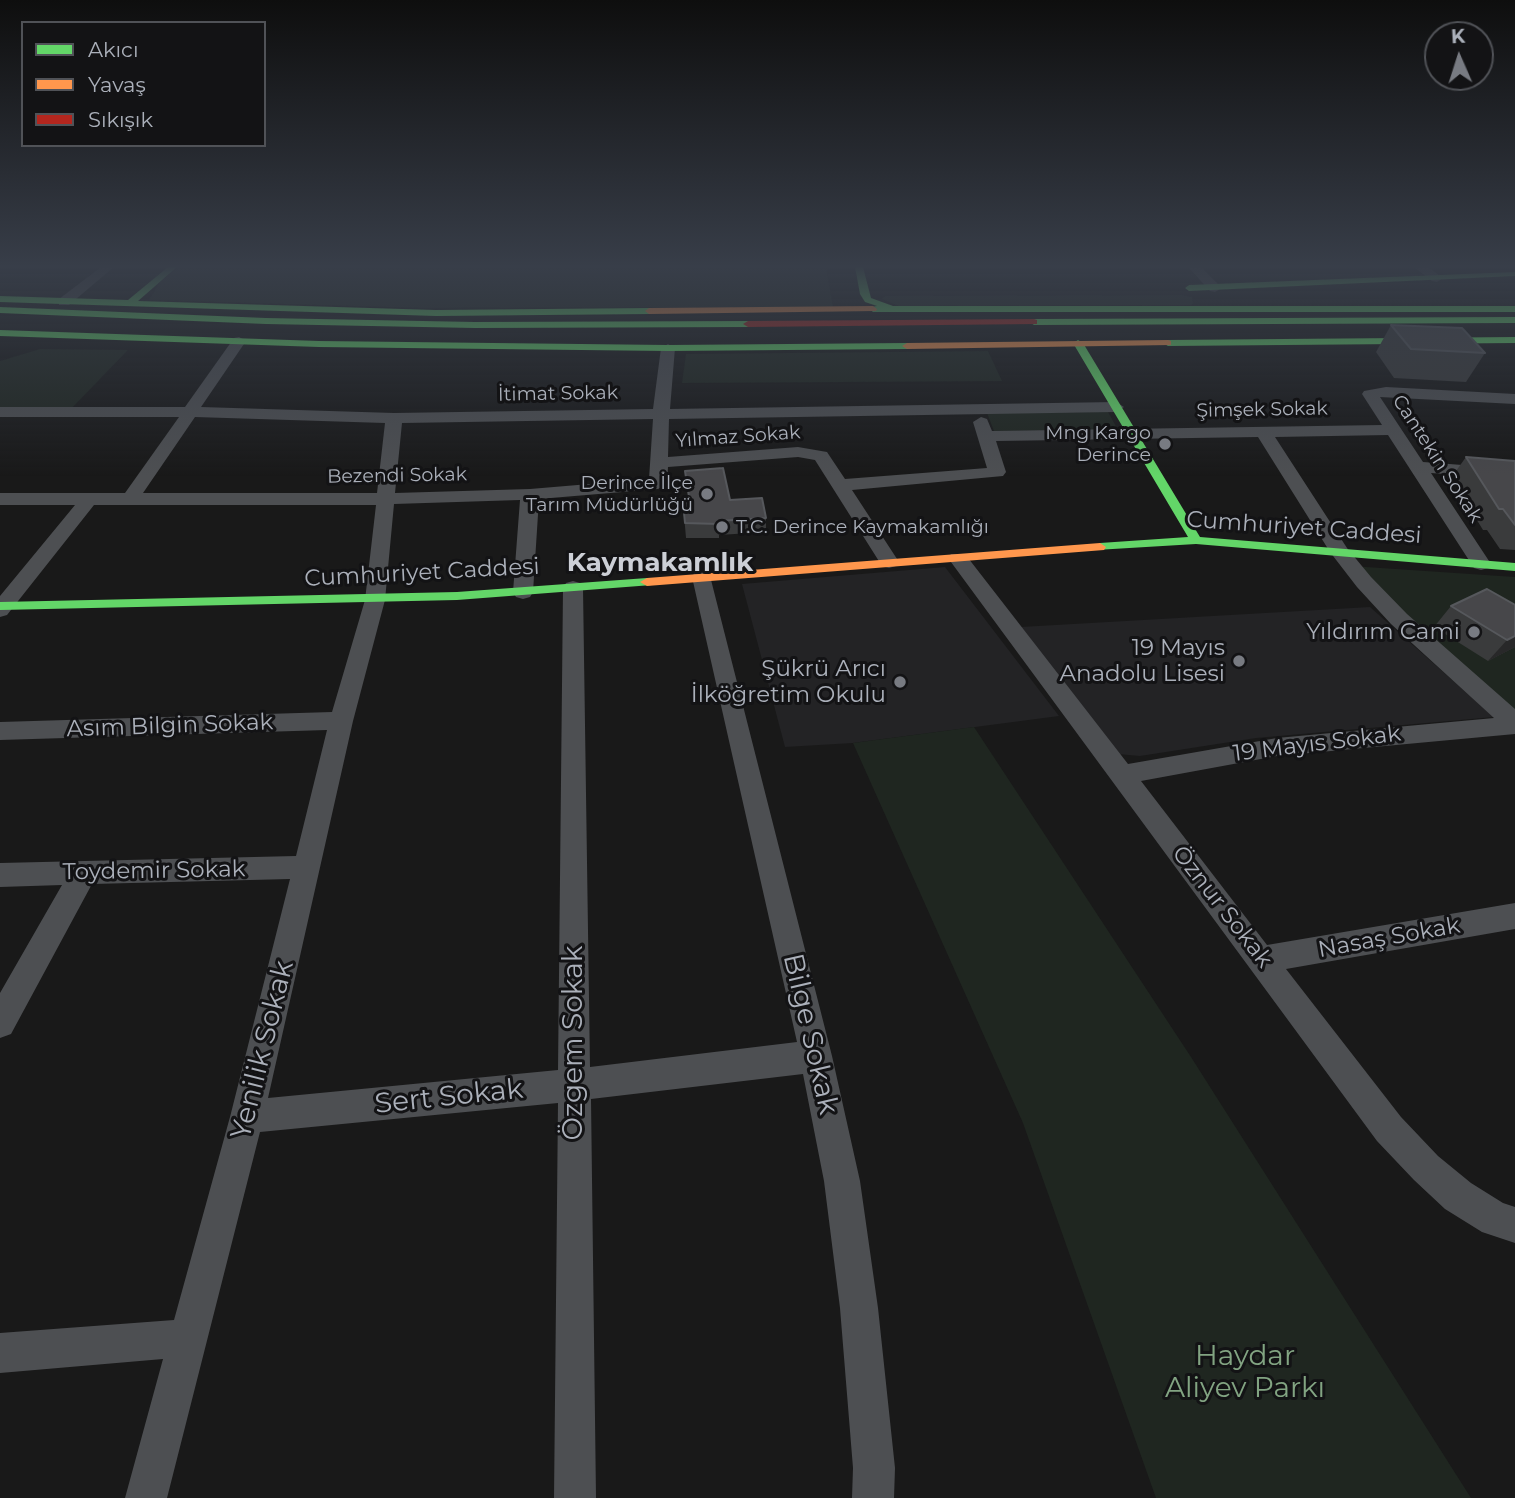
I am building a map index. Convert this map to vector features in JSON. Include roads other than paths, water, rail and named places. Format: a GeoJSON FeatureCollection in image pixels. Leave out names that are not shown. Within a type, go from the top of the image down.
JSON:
{"type":"FeatureCollection","features":[{"type":"Feature","properties":{"kind":"main road"},"geometry":{"type":"LineString","coordinates":[[16,350],[73,337]]}},
{"type":"Feature","properties":{"kind":"main road"},"geometry":{"type":"LineString","coordinates":[[106,337],[668,348],[1515,340]]}},
{"type":"Feature","properties":{"kind":"main road"},"geometry":{"type":"LineString","coordinates":[[845,337],[998,344]]}},
{"type":"Feature","properties":{"kind":"main road"},"geometry":{"type":"LineString","coordinates":[[1078,343],[1196,540]]}},
{"type":"Feature","properties":{"kind":"main road","name":"Cumhuriyet Caddesi"},"geometry":{"type":"LineString","coordinates":[[1,607],[375,600],[523,592],[1196,540],[1515,567]]}},
{"type":"Feature","properties":{"kind":"street"},"geometry":{"type":"LineString","coordinates":[[131,498],[239,341]]}},
{"type":"Feature","properties":{"kind":"street","name":"Bezendi Sokak"},"geometry":{"type":"LineString","coordinates":[[0,499],[386,499],[530,494],[658,484],[661,414],[668,348]]}},
{"type":"Feature","properties":{"kind":"street","name":"Cantekin Sokak"},"geometry":{"type":"LineString","coordinates":[[1481,564],[1370,396],[1372,392],[1515,399]]}},
{"type":"Feature","properties":{"kind":"street","name":"İtimat Sokak"},"geometry":{"type":"LineString","coordinates":[[0,412],[191,412],[394,418],[1116,407]]}},
{"type":"Feature","properties":{"kind":"street"},"geometry":{"type":"LineString","coordinates":[[841,485],[997,472],[977,409]]}},
{"type":"Feature","properties":{"kind":"street","name":"Yenilik Sokak"},"geometry":{"type":"LineString","coordinates":[[146,1498],[247,1117],[341,721],[375,600],[394,418]]}},
{"type":"Feature","properties":{"kind":"street"},"geometry":{"type":"LineString","coordinates":[[1262,430],[1340,552],[1399,620],[1515,724]]}},
{"type":"Feature","properties":{"kind":"street","name":"Şimşek Sokak"},"geometry":{"type":"LineString","coordinates":[[986,436],[1393,430]]}},
{"type":"Feature","properties":{"kind":"street","name":"Yılmaz Sokak"},"geometry":{"type":"LineString","coordinates":[[658,463],[807,452],[824,459],[888,562]]}},
{"type":"Feature","properties":{"kind":"street"},"geometry":{"type":"LineString","coordinates":[[1417,467],[1515,474]]}},
{"type":"Feature","properties":{"kind":"street"},"geometry":{"type":"LineString","coordinates":[[523,592],[530,494]]}},
{"type":"Feature","properties":{"kind":"street"},"geometry":{"type":"LineString","coordinates":[[1,607],[89,499]]}},
{"type":"Feature","properties":{"kind":"street","name":"Öznur Sokak"},"geometry":{"type":"LineString","coordinates":[[958,558],[1389,1129],[1426,1168],[1458,1196],[1495,1219],[1515,1225]]}},
{"type":"Feature","properties":{"kind":"street","name":"Bilge Sokak"},"geometry":{"type":"LineString","coordinates":[[702,577],[816,1056],[842,1181],[859,1308],[874,1468],[873,1498]]}},
{"type":"Feature","properties":{"kind":"street","name":"Özgem Sokak"},"geometry":{"type":"LineString","coordinates":[[573,588],[575,1498]]}},
{"type":"Feature","properties":{"kind":"street","name":"Asım Bilgin Sokak"},"geometry":{"type":"LineString","coordinates":[[0,731],[341,721]]}},
{"type":"Feature","properties":{"kind":"street","name":"19 Mayıs Sokak"},"geometry":{"type":"LineString","coordinates":[[1120,775],[1277,747],[1515,724]]}},
{"type":"Feature","properties":{"kind":"street","name":"Toydemir Sokak"},"geometry":{"type":"LineString","coordinates":[[0,875],[307,867]]}},
{"type":"Feature","properties":{"kind":"street"},"geometry":{"type":"LineString","coordinates":[[0,1023],[84,873]]}},
{"type":"Feature","properties":{"kind":"street","name":"Nasaş Sokak"},"geometry":{"type":"LineString","coordinates":[[1263,959],[1515,916]]}},
{"type":"Feature","properties":{"kind":"street","name":"Sert Sokak"},"geometry":{"type":"LineString","coordinates":[[247,1117],[574,1085],[816,1056]]}},
{"type":"Feature","properties":{"kind":"street"},"geometry":{"type":"LineString","coordinates":[[0,1353],[188,1338]]}},
{"type":"Feature","properties":{"kind":"place","name":"Mng Kargo Derince"},"geometry":{"type":"Point","coordinates":[1165,444]}},
{"type":"Feature","properties":{"kind":"place","name":"Derince İlçe Tarım Müdürlüğü"},"geometry":{"type":"Point","coordinates":[707,494]}},
{"type":"Feature","properties":{"kind":"place","name":"T.C. Derince Kaymakamlığı"},"geometry":{"type":"Point","coordinates":[722,527]}},
{"type":"Feature","properties":{"kind":"place","name":"Yıldırım Cami"},"geometry":{"type":"Point","coordinates":[1474,632]}},
{"type":"Feature","properties":{"kind":"place","name":"19 Mayıs Anadolu Lisesi"},"geometry":{"type":"Point","coordinates":[1239,661]}},
{"type":"Feature","properties":{"kind":"place","name":"Şükrü Arıcı İlköğretim Okulu"},"geometry":{"type":"Point","coordinates":[900,682]}},
{"type":"Feature","properties":{"kind":"district","name":"Kaymakamlık"},"geometry":{"type":"Point","coordinates":[660,563]}},
{"type":"Feature","properties":{"kind":"park label","name":"Haydar Aliyev Parkı"},"geometry":{"type":"Point","coordinates":[1245,1373]}}]}
